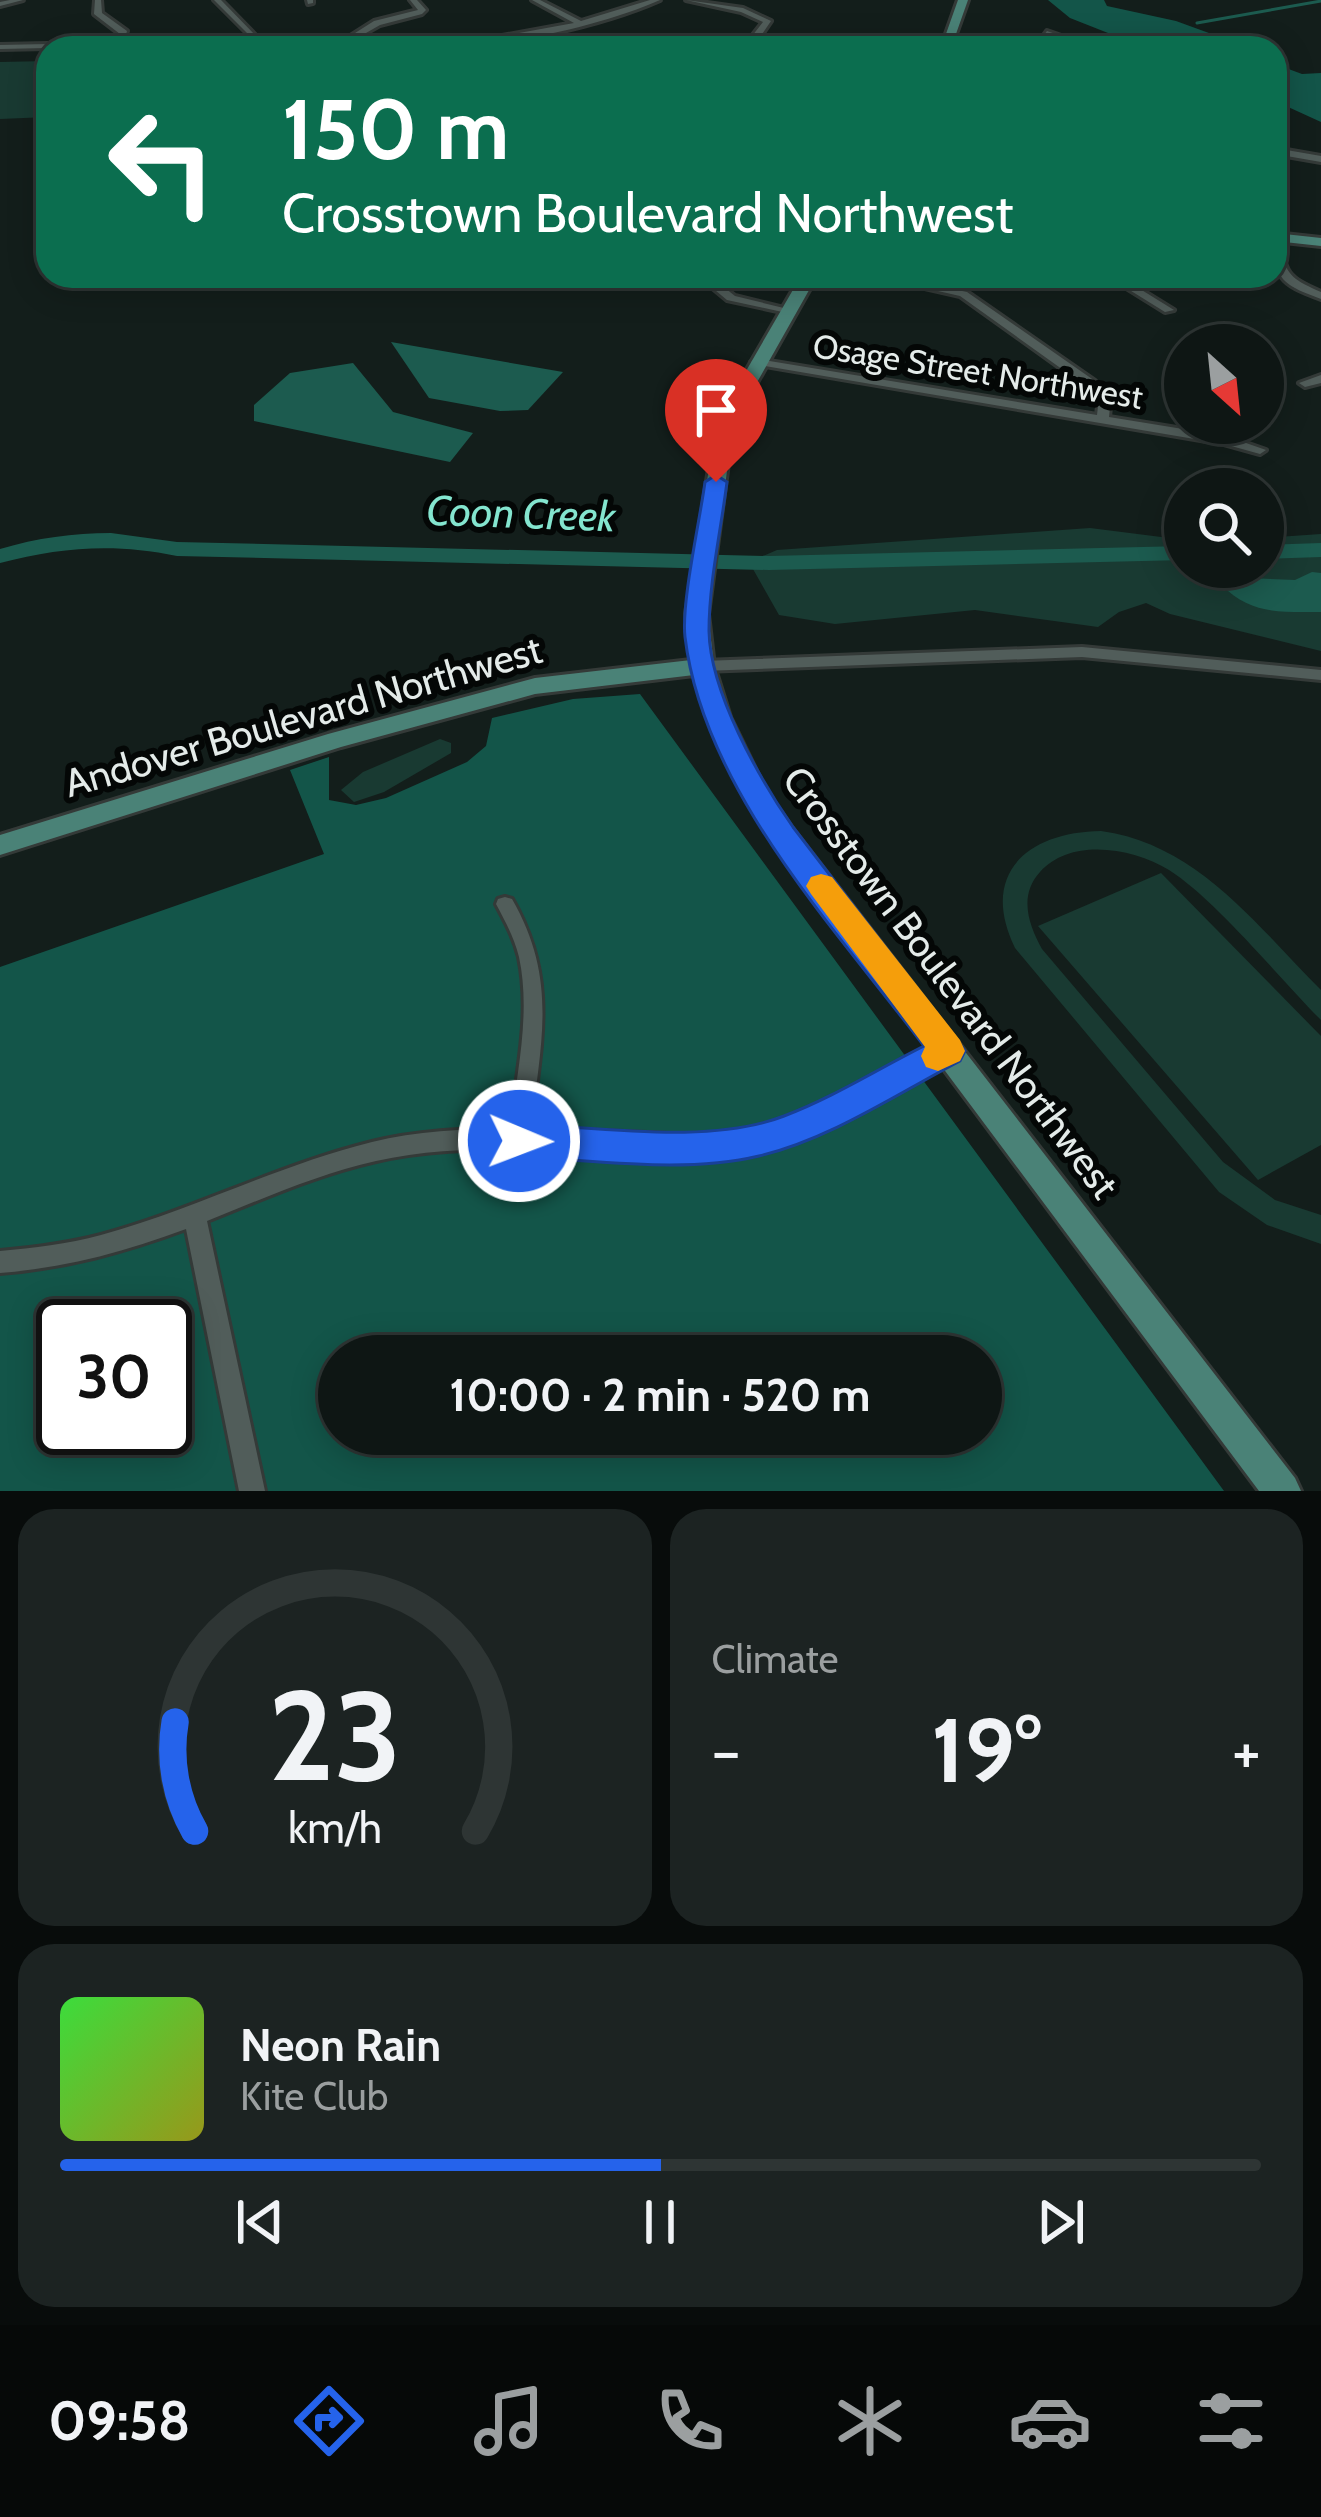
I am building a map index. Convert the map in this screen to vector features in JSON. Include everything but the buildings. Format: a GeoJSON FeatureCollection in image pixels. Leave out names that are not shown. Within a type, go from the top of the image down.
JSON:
{"type":"FeatureCollection","features":[{"type":"Feature","properties":{"kind":"street"},"geometry":{"type":"LineString","coordinates":[[0,4],[20,0]]}},
{"type":"Feature","properties":{"kind":"street"},"geometry":{"type":"LineString","coordinates":[[98,0],[100,17],[124,33],[121,36]]}},
{"type":"Feature","properties":{"kind":"street"},"geometry":{"type":"LineString","coordinates":[[217,0],[252,36]]}},
{"type":"Feature","properties":{"kind":"street"},"geometry":{"type":"LineString","coordinates":[[355,36],[377,23],[422,10],[413,0]]}},
{"type":"Feature","properties":{"kind":"street"},"geometry":{"type":"LineString","coordinates":[[536,0],[558,16],[579,23]]}},
{"type":"Feature","properties":{"kind":"street"},"geometry":{"type":"LineString","coordinates":[[520,36],[560,30],[657,0]]}},
{"type":"Feature","properties":{"kind":"street"},"geometry":{"type":"LineString","coordinates":[[689,0],[743,10],[767,25],[753,36]]}},
{"type":"Feature","properties":{"kind":"street"},"geometry":{"type":"LineString","coordinates":[[951,36],[963,0]]}},
{"type":"Feature","properties":{"kind":"street"},"geometry":{"type":"LineString","coordinates":[[1047,33],[1055,36]]}},
{"type":"Feature","properties":{"kind":"street"},"geometry":{"type":"LineString","coordinates":[[0,47],[36,45]]}},
{"type":"Feature","properties":{"kind":"street"},"geometry":{"type":"LineString","coordinates":[[1287,153],[1321,159]]}},
{"type":"Feature","properties":{"kind":"street"},"geometry":{"type":"LineString","coordinates":[[1287,238],[1321,242]]}},
{"type":"Feature","properties":{"kind":"street"},"geometry":{"type":"LineString","coordinates":[[1287,278],[1321,296]]}},
{"type":"Feature","properties":{"kind":"street"},"geometry":{"type":"LineString","coordinates":[[718,288],[731,298],[788,310]]}},
{"type":"Feature","properties":{"kind":"street","name":"Crosstown Boulevard Northwest"},"geometry":{"type":"LineString","coordinates":[[802,288],[757,362],[726,432],[700,583],[697,634],[718,717],[755,795],[1282,1491]]}},
{"type":"Feature","properties":{"kind":"street"},"geometry":{"type":"LineString","coordinates":[[934,288],[963,294],[1091,384],[1105,397],[1103,419]]}},
{"type":"Feature","properties":{"kind":"street"},"geometry":{"type":"LineString","coordinates":[[1132,288],[1169,310]]}},
{"type":"Feature","properties":{"kind":"street","name":"Osage Street Northwest"},"geometry":{"type":"LineString","coordinates":[[757,362],[1226,440],[1261,450]]}},
{"type":"Feature","properties":{"kind":"street"},"geometry":{"type":"LineString","coordinates":[[1305,383],[1321,379]]}},
{"type":"Feature","properties":{"kind":"street"},"geometry":{"type":"LineString","coordinates":[[703,666],[1082,652],[1321,675]]}},
{"type":"Feature","properties":{"kind":"street","name":"Andover Boulevard Northwest"},"geometry":{"type":"LineString","coordinates":[[0,845],[336,740],[535,686],[703,666]]}},
{"type":"Feature","properties":{"kind":"street"},"geometry":{"type":"LineString","coordinates":[[505,904],[520,924],[532,957],[519,1141]]}},
{"type":"Feature","properties":{"kind":"street"},"geometry":{"type":"LineString","coordinates":[[0,1262],[66,1253],[194,1215],[277,1180],[416,1144],[519,1141],[699,1147],[754,1141],[791,1131],[948,1051]]}},
{"type":"Feature","properties":{"kind":"street"},"geometry":{"type":"LineString","coordinates":[[194,1215],[253,1491]]}},
{"type":"Feature","properties":{"kind":"shaded area"},"geometry":{"type":"Polygon","coordinates":[[[1048,0],[1104,0],[1107,6],[1176,21],[1217,36],[1116,36],[1070,18],[1048,0]]]}},
{"type":"Feature","properties":{"kind":"shaded area"},"geometry":{"type":"Polygon","coordinates":[[[36,61],[36,118],[0,119],[0,62],[36,61]]]}},
{"type":"Feature","properties":{"kind":"shaded area"},"geometry":{"type":"Polygon","coordinates":[[[1287,68],[1321,73],[1321,122],[1287,106],[1287,68]]]}},
{"type":"Feature","properties":{"kind":"shaded area"},"geometry":{"type":"Polygon","coordinates":[[[391,342],[563,372],[528,410],[500,411],[429,398],[391,342]]]}},
{"type":"Feature","properties":{"kind":"shaded area"},"geometry":{"type":"Polygon","coordinates":[[[353,363],[393,412],[473,433],[450,462],[254,421],[254,405],[290,373],[353,363]]]}},
{"type":"Feature","properties":{"kind":"shaded area"},"geometry":{"type":"Polygon","coordinates":[[[1090,528],[1164,537],[1164,588],[1284,588],[1284,537],[1321,534],[1321,651],[1170,614],[1146,603],[1119,612],[1098,627],[975,610],[835,624],[779,615],[749,562],[777,550],[1090,528]]]}},
{"type":"Feature","properties":{"kind":"shaded area"},"geometry":{"type":"Polygon","coordinates":[[[1321,573],[1321,612],[1256,607],[1225,588],[1284,588],[1284,580],[1321,573]]]}},
{"type":"Feature","properties":{"kind":"shaded area"},"geometry":{"type":"Polygon","coordinates":[[[640,694],[1224,1491],[0,1491],[0,967],[324,854],[290,770],[329,757],[329,800],[356,805],[386,798],[467,762],[486,746],[492,718],[573,699],[640,694]]]}},
{"type":"Feature","properties":{"kind":"shaded area"},"geometry":{"type":"Polygon","coordinates":[[[440,739],[451,743],[451,753],[384,792],[354,802],[341,790],[363,772],[440,739]]]}},
{"type":"Feature","properties":{"kind":"shaded area"},"geometry":{"type":"Polygon","coordinates":[[[1101,831],[1167,852],[1196,870],[1321,990],[1321,1020],[1207,900],[1169,870],[1138,856],[1103,850],[1068,854],[1040,872],[1029,891],[1030,920],[1042,949],[1223,1162],[1275,1200],[1321,1215],[1321,1244],[1267,1225],[1219,1192],[1015,948],[1003,899],[1017,862],[1051,839],[1101,831]]]}},
{"type":"Feature","properties":{"kind":"shaded area"},"geometry":{"type":"Polygon","coordinates":[[[1161,873],[1321,1036],[1321,1145],[1258,1180],[1038,926],[1161,873]]]}},
{"type":"Feature","properties":{"kind":"waterway"},"geometry":{"type":"LineString","coordinates":[[1197,23],[1321,1]]}},
{"type":"Feature","properties":{"kind":"waterway","name":"Coon Creek"},"geometry":{"type":"LineString","coordinates":[[0,556],[44,545],[111,540],[177,549],[769,563],[1164,554]]}},
{"type":"Feature","properties":{"kind":"waterway","name":"Coon Creek"},"geometry":{"type":"LineString","coordinates":[[1284,551],[1321,550]]}},
{"type":"Feature","properties":{"kind":"slow traffic"},"geometry":{"type":"LineString","coordinates":[[821,886],[948,1051],[938,1056]]}},
{"type":"Feature","properties":{"kind":"route"},"geometry":{"type":"LineString","coordinates":[[519,1141],[699,1147],[754,1141],[791,1131],[948,1051],[782,835],[731,750],[697,634],[716,482]]}}]}
